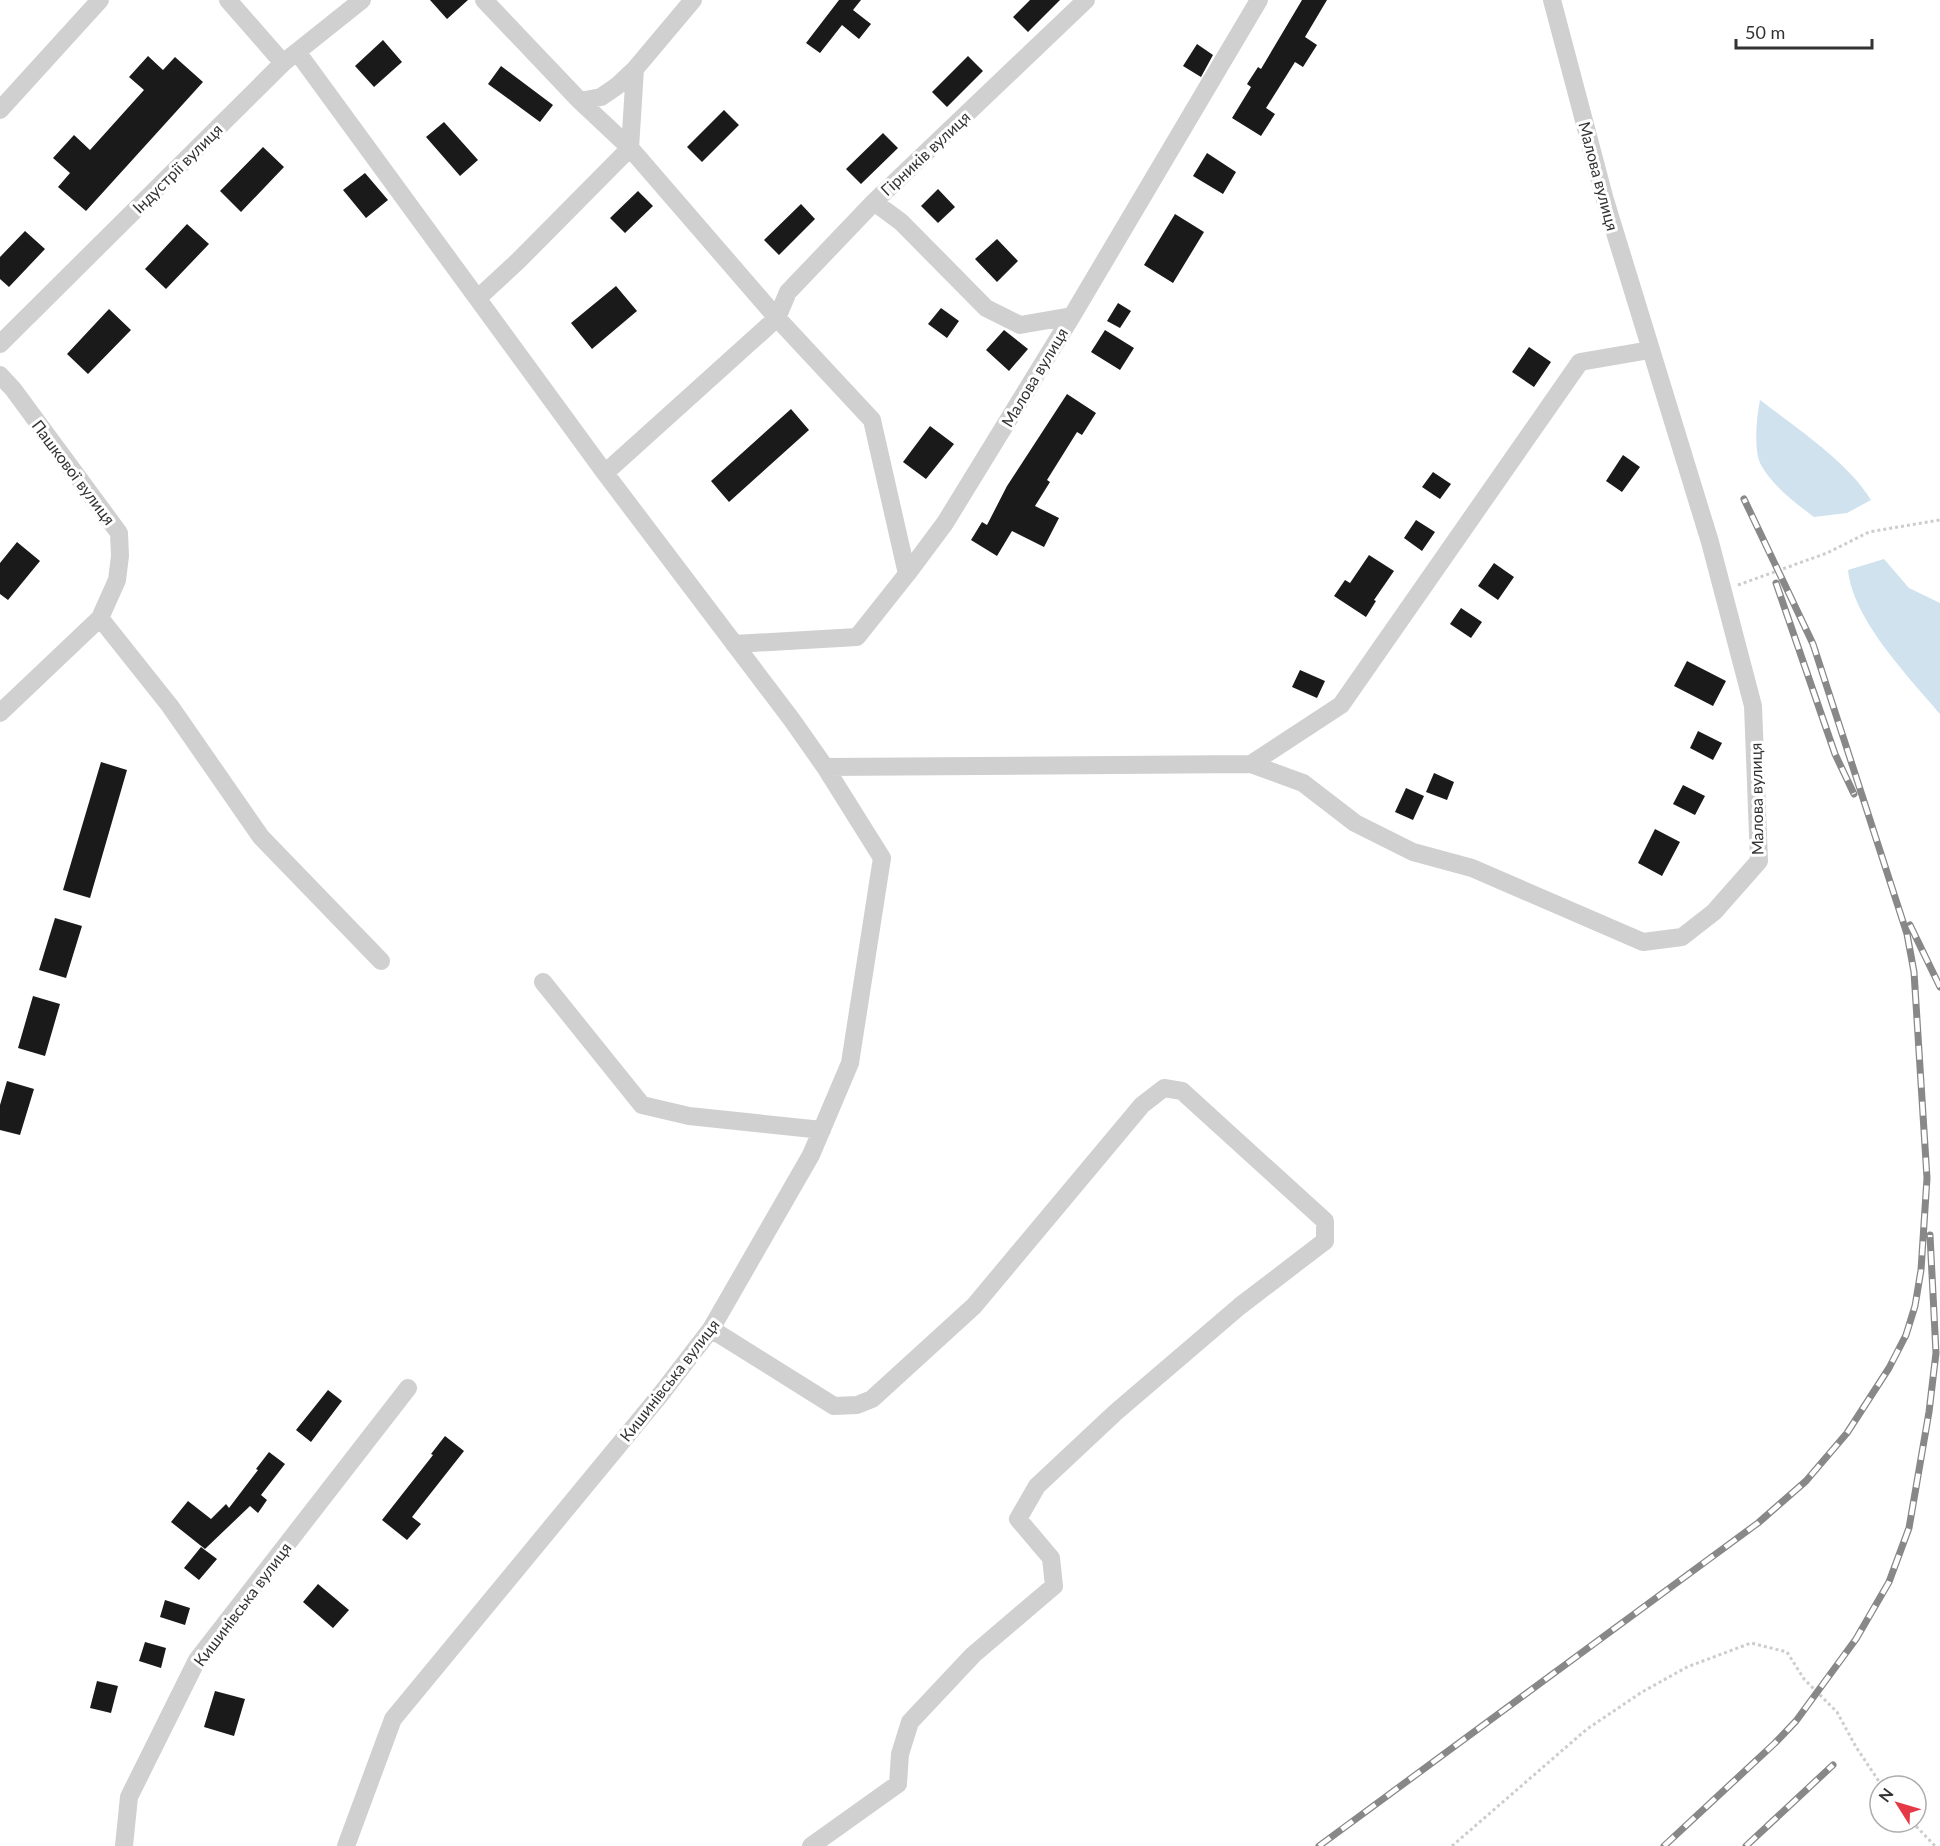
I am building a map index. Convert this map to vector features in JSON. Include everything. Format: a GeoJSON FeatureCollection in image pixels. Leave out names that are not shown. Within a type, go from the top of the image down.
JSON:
{"type":"FeatureCollection","features":[{"type":"Feature","properties":{"kind":"street"},"geometry":{"type":"LineString","coordinates":[[0,110],[100,0]]}},
{"type":"Feature","properties":{"kind":"street","name":"Кишинівська вулиця"},"geometry":{"type":"LineString","coordinates":[[228,0],[290,58],[478,298],[604,473],[825,767],[882,858],[850,1064],[811,1155],[711,1329],[654,1403],[393,1719],[346,1846]]}},
{"type":"Feature","properties":{"kind":"street","name":"Індустрії вулиця"},"geometry":{"type":"LineString","coordinates":[[0,344],[290,58],[362,0]]}},
{"type":"Feature","properties":{"kind":"street"},"geometry":{"type":"LineString","coordinates":[[484,0],[580,101],[630,148],[777,318],[872,420],[907,574]]}},
{"type":"Feature","properties":{"kind":"street"},"geometry":{"type":"LineString","coordinates":[[580,101],[601,97],[617,86],[635,69],[693,0]]}},
{"type":"Feature","properties":{"kind":"street","name":"Гірників вулиця"},"geometry":{"type":"LineString","coordinates":[[604,473],[777,318],[788,292],[874,202],[1086,0]]}},
{"type":"Feature","properties":{"kind":"street","name":"Малова вулиця"},"geometry":{"type":"LineString","coordinates":[[825,767],[1251,764],[1303,783],[1355,823],[1413,852],[1472,868],[1643,942],[1682,937],[1714,912],[1759,861],[1753,706],[1710,542],[1605,200],[1552,0]]}},
{"type":"Feature","properties":{"kind":"street","name":"Малова вулиця"},"geometry":{"type":"LineString","coordinates":[[734,644],[857,636],[945,523],[1071,316],[1254,3]]}},
{"type":"Feature","properties":{"kind":"street"},"geometry":{"type":"LineString","coordinates":[[478,298],[630,148],[635,69]]}},
{"type":"Feature","properties":{"kind":"street"},"geometry":{"type":"LineString","coordinates":[[874,202],[901,222],[986,308],[1020,325],[1071,316]]}},
{"type":"Feature","properties":{"kind":"street"},"geometry":{"type":"LineString","coordinates":[[1251,764],[1341,705],[1580,362],[1650,350]]}},
{"type":"Feature","properties":{"kind":"street","name":"Пашкової вулиця"},"geometry":{"type":"LineString","coordinates":[[0,375],[13,389],[119,533],[120,556],[117,580],[100,618],[0,713]]}},
{"type":"Feature","properties":{"kind":"street"},"geometry":{"type":"LineString","coordinates":[[100,618],[170,706],[261,837],[381,961]]}},
{"type":"Feature","properties":{"kind":"street"},"geometry":{"type":"LineString","coordinates":[[543,982],[642,1105],[688,1116],[822,1130]]}},
{"type":"Feature","properties":{"kind":"street"},"geometry":{"type":"LineString","coordinates":[[711,1329],[834,1406],[857,1405],[872,1399],[974,1306],[1142,1105],[1164,1088],[1182,1091],[1325,1221],[1325,1241],[1240,1306],[1116,1412],[1037,1486],[1018,1519],[1051,1558],[1054,1586],[974,1654],[910,1722],[900,1754],[898,1784],[811,1846]]}},
{"type":"Feature","properties":{"kind":"street","name":"Кишинівська вулиця"},"geometry":{"type":"LineString","coordinates":[[124,1846],[129,1797],[197,1660],[408,1388]]}},
{"type":"Feature","properties":{"kind":"path"},"geometry":{"type":"LineString","coordinates":[[1722,587],[1745,584],[1827,553],[1869,532],[1940,520]]}},
{"type":"Feature","properties":{"kind":"path"},"geometry":{"type":"LineString","coordinates":[[1452,1846],[1587,1730],[1642,1692],[1687,1667],[1751,1643],[1787,1652],[1804,1679],[1836,1712],[1874,1774]]}},
{"type":"Feature","properties":{"kind":"path"},"geometry":{"type":"LineString","coordinates":[[1924,1834],[1935,1846]]}},
{"type":"Feature","properties":{"kind":"water"},"geometry":{"type":"Polygon","coordinates":[[[1760,400],[1835,459],[1849,472],[1871,500],[1847,513],[1814,517],[1784,493],[1771,480],[1759,459],[1756,432],[1760,400]]]}},
{"type":"Feature","properties":{"kind":"water"},"geometry":{"type":"Polygon","coordinates":[[[1884,559],[1909,588],[1940,603],[1940,714],[1884,647],[1871,628],[1852,589],[1848,570],[1884,559]]]}},
{"type":"Feature","properties":{"kind":"building"},"geometry":{"type":"Polygon","coordinates":[[[430,0],[468,0],[447,19],[430,0]]]}},
{"type":"Feature","properties":{"kind":"building"},"geometry":{"type":"Polygon","coordinates":[[[839,0],[861,0],[853,10],[871,24],[859,39],[842,25],[820,53],[806,43],[839,0]]]}},
{"type":"Feature","properties":{"kind":"building"},"geometry":{"type":"Polygon","coordinates":[[[1030,0],[1060,0],[1028,32],[1013,17],[1030,0]]]}},
{"type":"Feature","properties":{"kind":"building"},"geometry":{"type":"Polygon","coordinates":[[[1302,0],[1327,0],[1305,37],[1317,45],[1303,67],[1295,62],[1266,108],[1275,114],[1261,136],[1232,118],[1251,87],[1247,84],[1258,67],[1261,69],[1302,0]]]}},
{"type":"Feature","properties":{"kind":"building"},"geometry":{"type":"Polygon","coordinates":[[[383,40],[402,62],[374,87],[355,66],[383,40]]]}},
{"type":"Feature","properties":{"kind":"building"},"geometry":{"type":"Polygon","coordinates":[[[1197,44],[1213,55],[1201,77],[1183,66],[1197,44]]]}},
{"type":"Feature","properties":{"kind":"building"},"geometry":{"type":"Polygon","coordinates":[[[148,56],[163,70],[175,57],[203,82],[86,211],[58,187],[70,173],[53,158],[74,135],[90,150],[144,90],[129,77],[148,56]]]}},
{"type":"Feature","properties":{"kind":"building"},"geometry":{"type":"Polygon","coordinates":[[[968,56],[983,71],[947,107],[932,92],[968,56]]]}},
{"type":"Feature","properties":{"kind":"building"},"geometry":{"type":"Polygon","coordinates":[[[501,66],[553,105],[540,122],[488,84],[501,66]]]}},
{"type":"Feature","properties":{"kind":"building"},"geometry":{"type":"Polygon","coordinates":[[[724,110],[739,125],[702,162],[687,147],[724,110]]]}},
{"type":"Feature","properties":{"kind":"building"},"geometry":{"type":"Polygon","coordinates":[[[444,122],[478,160],[460,176],[426,137],[444,122]]]}},
{"type":"Feature","properties":{"kind":"building"},"geometry":{"type":"Polygon","coordinates":[[[883,133],[898,148],[861,184],[846,169],[883,133]]]}},
{"type":"Feature","properties":{"kind":"building"},"geometry":{"type":"Polygon","coordinates":[[[263,147],[284,167],[241,212],[220,191],[263,147]]]}},
{"type":"Feature","properties":{"kind":"building"},"geometry":{"type":"Polygon","coordinates":[[[1207,153],[1236,172],[1223,194],[1193,176],[1207,153]]]}},
{"type":"Feature","properties":{"kind":"building"},"geometry":{"type":"Polygon","coordinates":[[[365,173],[388,200],[366,218],[343,190],[365,173]]]}},
{"type":"Feature","properties":{"kind":"building"},"geometry":{"type":"Polygon","coordinates":[[[938,189],[955,207],[938,223],[921,206],[938,189]]]}},
{"type":"Feature","properties":{"kind":"building"},"geometry":{"type":"Polygon","coordinates":[[[638,191],[653,206],[625,233],[610,218],[638,191]]]}},
{"type":"Feature","properties":{"kind":"building"},"geometry":{"type":"Polygon","coordinates":[[[801,204],[815,219],[779,255],[764,240],[801,204]]]}},
{"type":"Feature","properties":{"kind":"building"},"geometry":{"type":"Polygon","coordinates":[[[1175,214],[1204,232],[1173,283],[1144,265],[1175,214]]]}},
{"type":"Feature","properties":{"kind":"building"},"geometry":{"type":"Polygon","coordinates":[[[187,224],[209,244],[166,289],[145,269],[187,224]]]}},
{"type":"Feature","properties":{"kind":"building"},"geometry":{"type":"Polygon","coordinates":[[[25,231],[45,249],[9,287],[0,279],[0,257],[25,231]]]}},
{"type":"Feature","properties":{"kind":"building"},"geometry":{"type":"Polygon","coordinates":[[[997,239],[1018,261],[997,282],[975,259],[997,239]]]}},
{"type":"Feature","properties":{"kind":"building"},"geometry":{"type":"Polygon","coordinates":[[[616,286],[637,311],[592,349],[571,323],[616,286]]]}},
{"type":"Feature","properties":{"kind":"building"},"geometry":{"type":"Polygon","coordinates":[[[1118,303],[1131,311],[1120,328],[1107,321],[1118,303]]]}},
{"type":"Feature","properties":{"kind":"building"},"geometry":{"type":"Polygon","coordinates":[[[941,308],[959,321],[947,338],[928,324],[941,308]]]}},
{"type":"Feature","properties":{"kind":"building"},"geometry":{"type":"Polygon","coordinates":[[[109,309],[131,330],[88,374],[67,354],[109,309]]]}},
{"type":"Feature","properties":{"kind":"building"},"geometry":{"type":"Polygon","coordinates":[[[1004,330],[1028,349],[1009,371],[986,350],[1004,330]]]}},
{"type":"Feature","properties":{"kind":"building"},"geometry":{"type":"Polygon","coordinates":[[[1105,330],[1134,348],[1120,370],[1091,352],[1105,330]]]}},
{"type":"Feature","properties":{"kind":"building"},"geometry":{"type":"Polygon","coordinates":[[[1529,347],[1551,362],[1534,387],[1512,372],[1529,347]]]}},
{"type":"Feature","properties":{"kind":"building"},"geometry":{"type":"Polygon","coordinates":[[[1067,394],[1096,413],[1082,435],[1077,432],[1047,480],[1050,482],[1035,506],[1059,518],[1044,547],[1012,531],[997,556],[971,540],[982,522],[987,525],[1007,486],[1067,394]]]}},
{"type":"Feature","properties":{"kind":"building"},"geometry":{"type":"Polygon","coordinates":[[[791,409],[809,430],[729,502],[711,481],[791,409]]]}},
{"type":"Feature","properties":{"kind":"building"},"geometry":{"type":"Polygon","coordinates":[[[930,426],[954,444],[926,479],[903,462],[930,426]]]}},
{"type":"Feature","properties":{"kind":"building"},"geometry":{"type":"Polygon","coordinates":[[[1623,455],[1640,467],[1622,492],[1606,481],[1623,455]]]}},
{"type":"Feature","properties":{"kind":"building"},"geometry":{"type":"Polygon","coordinates":[[[1433,472],[1451,484],[1440,499],[1422,487],[1433,472]]]}},
{"type":"Feature","properties":{"kind":"building"},"geometry":{"type":"Polygon","coordinates":[[[1416,520],[1435,532],[1422,551],[1404,538],[1416,520]]]}},
{"type":"Feature","properties":{"kind":"building"},"geometry":{"type":"Polygon","coordinates":[[[17,542],[40,561],[8,600],[0,594],[0,563],[17,542]]]}},
{"type":"Feature","properties":{"kind":"building"},"geometry":{"type":"Polygon","coordinates":[[[1369,555],[1394,571],[1374,600],[1376,601],[1366,617],[1334,596],[1345,580],[1350,583],[1369,555]]]}},
{"type":"Feature","properties":{"kind":"building"},"geometry":{"type":"Polygon","coordinates":[[[1494,563],[1514,577],[1498,600],[1478,586],[1494,563]]]}},
{"type":"Feature","properties":{"kind":"building"},"geometry":{"type":"Polygon","coordinates":[[[1461,608],[1482,622],[1471,638],[1450,624],[1461,608]]]}},
{"type":"Feature","properties":{"kind":"building"},"geometry":{"type":"Polygon","coordinates":[[[1687,661],[1726,681],[1713,706],[1674,686],[1687,661]]]}},
{"type":"Feature","properties":{"kind":"building"},"geometry":{"type":"Polygon","coordinates":[[[1300,670],[1325,681],[1317,698],[1292,687],[1300,670]]]}},
{"type":"Feature","properties":{"kind":"building"},"geometry":{"type":"Polygon","coordinates":[[[1698,731],[1722,743],[1713,760],[1690,748],[1698,731]]]}},
{"type":"Feature","properties":{"kind":"building"},"geometry":{"type":"Polygon","coordinates":[[[101,762],[127,770],[90,898],[63,890],[101,762]]]}},
{"type":"Feature","properties":{"kind":"building"},"geometry":{"type":"Polygon","coordinates":[[[1434,773],[1454,782],[1447,800],[1426,792],[1434,773]]]}},
{"type":"Feature","properties":{"kind":"building"},"geometry":{"type":"Polygon","coordinates":[[[1683,785],[1705,796],[1695,815],[1673,804],[1683,785]]]}},
{"type":"Feature","properties":{"kind":"building"},"geometry":{"type":"Polygon","coordinates":[[[1406,788],[1424,796],[1413,820],[1395,812],[1406,788]]]}},
{"type":"Feature","properties":{"kind":"building"},"geometry":{"type":"Polygon","coordinates":[[[1655,829],[1680,842],[1662,876],[1638,863],[1655,829]]]}},
{"type":"Feature","properties":{"kind":"building"},"geometry":{"type":"Polygon","coordinates":[[[55,918],[82,926],[66,978],[39,970],[55,918]]]}},
{"type":"Feature","properties":{"kind":"building"},"geometry":{"type":"Polygon","coordinates":[[[33,996],[60,1004],[45,1056],[18,1048],[33,996]]]}},
{"type":"Feature","properties":{"kind":"building"},"geometry":{"type":"Polygon","coordinates":[[[7,1081],[34,1089],[20,1135],[0,1130],[0,1105],[7,1081]]]}},
{"type":"Feature","properties":{"kind":"building"},"geometry":{"type":"Polygon","coordinates":[[[328,1390],[342,1401],[311,1442],[296,1430],[328,1390]]]}},
{"type":"Feature","properties":{"kind":"building"},"geometry":{"type":"Polygon","coordinates":[[[445,1436],[464,1451],[412,1517],[421,1524],[407,1540],[382,1520],[433,1455],[431,1454],[445,1436]]]}},
{"type":"Feature","properties":{"kind":"building"},"geometry":{"type":"Polygon","coordinates":[[[269,1452],[285,1464],[261,1495],[267,1500],[258,1513],[250,1506],[205,1549],[171,1522],[188,1501],[211,1519],[226,1504],[229,1508],[269,1452]]]}},
{"type":"Feature","properties":{"kind":"building"},"geometry":{"type":"Polygon","coordinates":[[[201,1547],[217,1559],[199,1580],[184,1568],[201,1547]]]}},
{"type":"Feature","properties":{"kind":"building"},"geometry":{"type":"Polygon","coordinates":[[[318,1584],[349,1610],[333,1628],[303,1602],[318,1584]]]}},
{"type":"Feature","properties":{"kind":"building"},"geometry":{"type":"Polygon","coordinates":[[[165,1600],[190,1608],[185,1625],[160,1617],[165,1600]]]}},
{"type":"Feature","properties":{"kind":"building"},"geometry":{"type":"Polygon","coordinates":[[[145,1642],[166,1648],[161,1668],[139,1661],[145,1642]]]}},
{"type":"Feature","properties":{"kind":"building"},"geometry":{"type":"Polygon","coordinates":[[[97,1681],[118,1686],[111,1713],[90,1708],[97,1681]]]}},
{"type":"Feature","properties":{"kind":"building"},"geometry":{"type":"Polygon","coordinates":[[[215,1691],[245,1699],[234,1736],[204,1727],[215,1691]]]}},
{"type":"Feature","properties":{"kind":"railway"},"geometry":{"type":"LineString","coordinates":[[1319,1846],[1758,1523],[1806,1481],[1847,1433],[1889,1368],[1906,1335],[1915,1306],[1921,1270],[1927,1178],[1914,972],[1907,934],[1813,644],[1744,499]]}},
{"type":"Feature","properties":{"kind":"railway"},"geometry":{"type":"LineString","coordinates":[[1776,583],[1835,754],[1854,794]]}},
{"type":"Feature","properties":{"kind":"railway"},"geometry":{"type":"LineString","coordinates":[[1910,925],[1940,987]]}},
{"type":"Feature","properties":{"kind":"railway"},"geometry":{"type":"LineString","coordinates":[[1664,1846],[1796,1721],[1856,1639],[1889,1582],[1909,1528],[1929,1412],[1936,1353],[1930,1235]]}},
{"type":"Feature","properties":{"kind":"railway"},"geometry":{"type":"LineString","coordinates":[[1746,1846],[1833,1765]]}}]}
